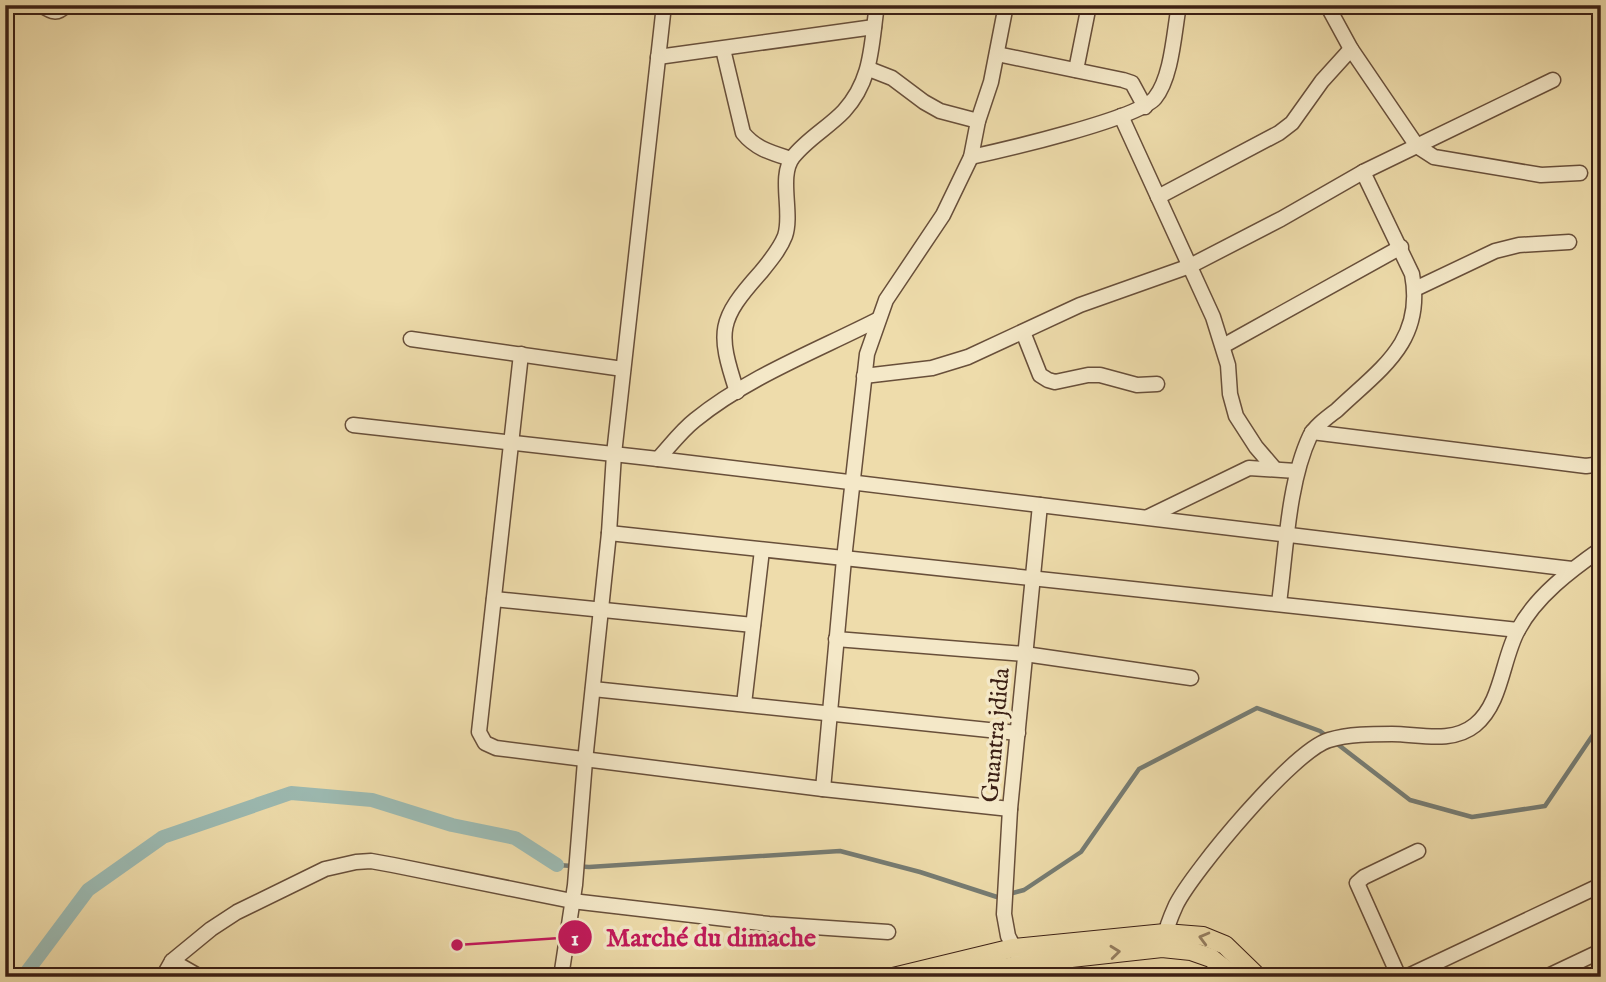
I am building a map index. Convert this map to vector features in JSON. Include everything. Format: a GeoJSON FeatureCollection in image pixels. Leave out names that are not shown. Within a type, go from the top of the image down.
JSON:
{"type":"FeatureCollection","features":[{"type":"Feature","properties":{"kind":"main road"},"geometry":{"type":"LineString","coordinates":[[901,975],[1013,948],[1203,936],[1225,945],[1258,977]]}},
{"type":"Feature","properties":{"kind":"main road"},"geometry":{"type":"LineString","coordinates":[[951,977],[1027,970],[1163,940],[1211,958],[1234,977]]}},
{"type":"Feature","properties":{"kind":"street"},"geometry":{"type":"LineString","coordinates":[[41,5],[58,12],[66,5]]}},
{"type":"Feature","properties":{"kind":"street"},"geometry":{"type":"LineString","coordinates":[[563,977],[580,834],[614,454],[664,5]]}},
{"type":"Feature","properties":{"kind":"street"},"geometry":{"type":"LineString","coordinates":[[737,392],[725,357],[723,338],[726,318],[737,299],[784,239],[788,226],[787,173],[791,159],[845,110],[869,69],[877,5]]}},
{"type":"Feature","properties":{"kind":"street"},"geometry":{"type":"LineString","coordinates":[[823,789],[844,559],[867,354],[877,320],[892,289],[943,215],[971,157],[978,121],[991,82],[1006,5]]}},
{"type":"Feature","properties":{"kind":"street"},"geometry":{"type":"LineString","coordinates":[[1076,70],[1089,5]]}},
{"type":"Feature","properties":{"kind":"street"},"geometry":{"type":"LineString","coordinates":[[971,157],[1040,140],[1145,107],[1165,82],[1180,5]]}},
{"type":"Feature","properties":{"kind":"street"},"geometry":{"type":"LineString","coordinates":[[1327,5],[1351,49],[1418,146],[1434,157],[1541,174],[1580,173]]}},
{"type":"Feature","properties":{"kind":"street"},"geometry":{"type":"LineString","coordinates":[[658,57],[874,27]]}},
{"type":"Feature","properties":{"kind":"street"},"geometry":{"type":"LineString","coordinates":[[723,49],[743,133],[764,151],[791,159]]}},
{"type":"Feature","properties":{"kind":"street"},"geometry":{"type":"LineString","coordinates":[[1158,197],[1279,133],[1292,123],[1322,81],[1351,49]]}},
{"type":"Feature","properties":{"kind":"street"},"geometry":{"type":"LineString","coordinates":[[997,54],[1132,83],[1145,107]]}},
{"type":"Feature","properties":{"kind":"street"},"geometry":{"type":"LineString","coordinates":[[869,69],[892,78],[940,111],[978,121]]}},
{"type":"Feature","properties":{"kind":"street"},"geometry":{"type":"LineString","coordinates":[[864,376],[932,368],[968,357],[1080,305],[1190,265],[1281,219],[1363,172],[1553,80]]}},
{"type":"Feature","properties":{"kind":"street"},"geometry":{"type":"LineString","coordinates":[[1121,116],[1190,265],[1223,346],[1236,416],[1256,447],[1274,468]]}},
{"type":"Feature","properties":{"kind":"street"},"geometry":{"type":"LineString","coordinates":[[1279,603],[1296,471],[1312,432],[1395,356],[1407,339],[1415,289],[1412,274],[1363,172]]}},
{"type":"Feature","properties":{"kind":"street"},"geometry":{"type":"LineString","coordinates":[[1415,289],[1495,251],[1519,245],[1569,242]]}},
{"type":"Feature","properties":{"kind":"street"},"geometry":{"type":"LineString","coordinates":[[1223,346],[1401,247]]}},
{"type":"Feature","properties":{"kind":"street"},"geometry":{"type":"LineString","coordinates":[[658,459],[693,421],[737,392],[877,320]]}},
{"type":"Feature","properties":{"kind":"street"},"geometry":{"type":"LineString","coordinates":[[1023,332],[1034,363],[1041,375],[1048,380],[1055,382],[1100,375],[1137,385],[1157,384]]}},
{"type":"Feature","properties":{"kind":"street"},"geometry":{"type":"LineString","coordinates":[[411,339],[623,369]]}},
{"type":"Feature","properties":{"kind":"street"},"geometry":{"type":"LineString","coordinates":[[521,354],[479,732],[485,743],[496,748],[585,761],[1010,809]]}},
{"type":"Feature","properties":{"kind":"street"},"geometry":{"type":"LineString","coordinates":[[352,425],[658,459],[1572,569]]}},
{"type":"Feature","properties":{"kind":"street"},"geometry":{"type":"LineString","coordinates":[[1312,432],[1599,469]]}},
{"type":"Feature","properties":{"kind":"street"},"geometry":{"type":"LineString","coordinates":[[1147,517],[1249,468],[1296,471]]}},
{"type":"Feature","properties":{"kind":"street","name":"Guantra jdida"},"geometry":{"type":"LineString","coordinates":[[1027,970],[1008,936],[1004,914],[1010,809],[1040,505]]}},
{"type":"Feature","properties":{"kind":"street"},"geometry":{"type":"LineString","coordinates":[[609,533],[1518,630]]}},
{"type":"Feature","properties":{"kind":"street"},"geometry":{"type":"LineString","coordinates":[[1163,940],[1177,904],[1197,873],[1291,765],[1310,750],[1327,740],[1354,736],[1392,734],[1437,737],[1462,733],[1474,726],[1492,700],[1518,630],[1539,602],[1572,569],[1601,549]]}},
{"type":"Feature","properties":{"kind":"street"},"geometry":{"type":"LineString","coordinates":[[744,704],[762,550]]}},
{"type":"Feature","properties":{"kind":"street"},"geometry":{"type":"LineString","coordinates":[[494,598],[754,625]]}},
{"type":"Feature","properties":{"kind":"street"},"geometry":{"type":"LineString","coordinates":[[836,639],[1025,654],[1191,678]]}},
{"type":"Feature","properties":{"kind":"street"},"geometry":{"type":"LineString","coordinates":[[593,689],[1018,733]]}},
{"type":"Feature","properties":{"kind":"street"},"geometry":{"type":"LineString","coordinates":[[1399,977],[1357,883],[1418,851]]}},
{"type":"Feature","properties":{"kind":"street"},"geometry":{"type":"LineString","coordinates":[[163,977],[172,961],[237,912],[342,863],[371,861],[572,901],[769,924],[888,932]]}},
{"type":"Feature","properties":{"kind":"street"},"geometry":{"type":"LineString","coordinates":[[1406,977],[1601,885]]}},
{"type":"Feature","properties":{"kind":"street"},"geometry":{"type":"LineString","coordinates":[[1546,977],[1601,951]]}},
{"type":"Feature","properties":{"kind":"street"},"geometry":{"type":"LineString","coordinates":[[172,961],[200,977]]}},
{"type":"Feature","properties":{"kind":"waterway"},"geometry":{"type":"LineString","coordinates":[[557,865],[589,867],[840,851],[920,872],[997,897],[1024,890],[1081,852],[1139,769],[1257,708],[1320,731],[1329,738]]}},
{"type":"Feature","properties":{"kind":"waterway"},"geometry":{"type":"LineString","coordinates":[[1336,743],[1410,800],[1472,817],[1545,806],[1601,723]]}},
{"type":"Feature","properties":{"kind":"waterway"},"geometry":{"type":"LineString","coordinates":[[23,977],[88,890],[163,837],[291,793],[372,800],[452,825],[515,838],[557,865]]}},
{"type":"Feature","properties":{"kind":"place","name":"Marché du dimache"},"geometry":{"type":"Point","coordinates":[457,945]}}]}
